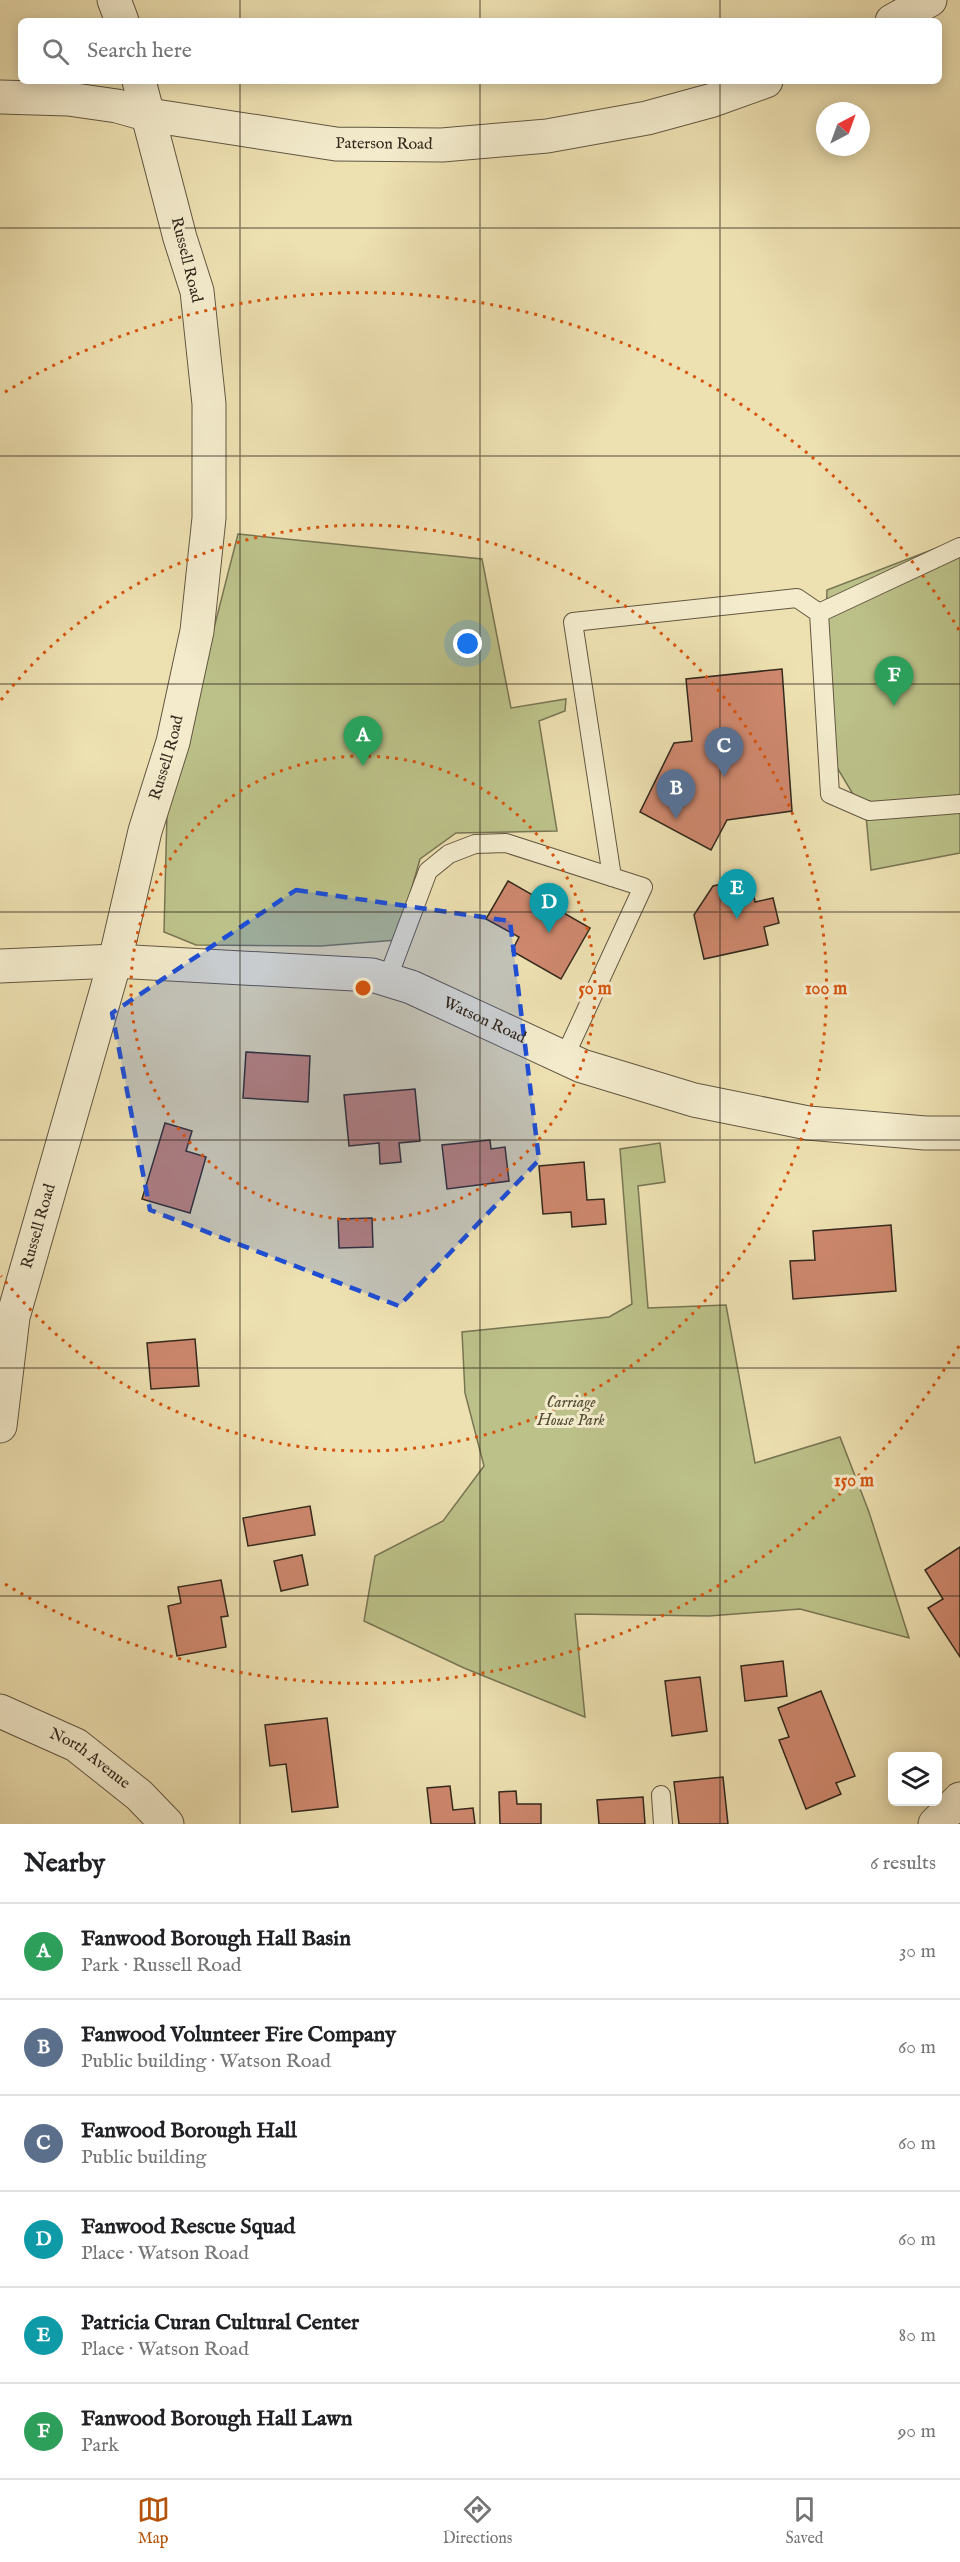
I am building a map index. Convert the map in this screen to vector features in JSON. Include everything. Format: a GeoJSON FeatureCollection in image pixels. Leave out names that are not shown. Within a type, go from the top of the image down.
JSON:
{"type":"FeatureCollection","features":[{"type":"Feature","properties":{"kind":"street"},"geometry":{"type":"LineString","coordinates":[[114,0],[121,18]]}},
{"type":"Feature","properties":{"kind":"street"},"geometry":{"type":"LineString","coordinates":[[897,18],[930,0]]}},
{"type":"Feature","properties":{"kind":"street","name":"Russell Road"},"geometry":{"type":"LineString","coordinates":[[0,1426],[13,1317],[115,961],[145,831],[173,742],[197,631],[209,518],[209,404],[197,291],[180,238],[140,84]]}},
{"type":"Feature","properties":{"kind":"street","name":"Paterson Road"},"geometry":{"type":"LineString","coordinates":[[0,97],[68,99],[117,106],[149,115],[336,144],[442,145],[547,136],[647,118],[713,100],[758,84]]}},
{"type":"Feature","properties":{"kind":"street","name":"Watson Road"},"geometry":{"type":"LineString","coordinates":[[0,966],[115,961],[372,975],[411,987],[582,1066],[694,1100],[808,1123],[925,1133],[960,1133]]}},
{"type":"Feature","properties":{"kind":"street","name":"North Avenue"},"geometry":{"type":"LineString","coordinates":[[0,1711],[75,1745],[139,1795],[168,1824]]}},
{"type":"Feature","properties":{"kind":"street"},"geometry":{"type":"LineString","coordinates":[[935,1824],[960,1799]]}},
{"type":"Feature","properties":{"kind":"lane"},"geometry":{"type":"LineString","coordinates":[[819,613],[960,547]]}},
{"type":"Feature","properties":{"kind":"lane"},"geometry":{"type":"LineString","coordinates":[[612,877],[573,622],[797,598],[819,613]]}},
{"type":"Feature","properties":{"kind":"lane"},"geometry":{"type":"LineString","coordinates":[[819,613],[830,794],[869,811],[960,804]]}},
{"type":"Feature","properties":{"kind":"lane"},"geometry":{"type":"LineString","coordinates":[[387,980],[428,871],[449,854],[475,844],[506,843],[643,887],[564,1058]]}},
{"type":"Feature","properties":{"kind":"lane"},"geometry":{"type":"LineString","coordinates":[[661,1795],[663,1824]]}},
{"type":"Feature","properties":{"kind":"highlighted area"},"geometry":{"type":"Polygon","coordinates":[[[296,890],[510,921],[539,1160],[399,1306],[150,1210],[112,1013],[296,890]]]}},
{"type":"Feature","properties":{"kind":"green space"},"geometry":{"type":"Polygon","coordinates":[[[238,534],[482,559],[511,708],[566,699],[565,711],[539,721],[557,831],[456,833],[420,859],[397,940],[321,946],[196,945],[164,932],[167,812],[238,534]]]}},
{"type":"Feature","properties":{"kind":"green space"},"geometry":{"type":"Polygon","coordinates":[[[960,539],[960,853],[871,870],[866,816],[832,759],[825,652],[827,590],[960,539]]]}},
{"type":"Feature","properties":{"kind":"green space","name":"Carriage House Park"},"geometry":{"type":"Polygon","coordinates":[[[660,1143],[665,1182],[638,1186],[648,1308],[726,1305],[755,1463],[840,1437],[869,1512],[909,1638],[800,1609],[709,1616],[575,1614],[585,1717],[464,1668],[364,1621],[375,1556],[443,1521],[484,1466],[465,1393],[462,1332],[609,1317],[632,1304],[620,1149],[660,1143]]]}},
{"type":"Feature","properties":{"kind":"building"},"geometry":{"type":"Polygon","coordinates":[[[782,669],[792,811],[727,820],[711,850],[640,812],[674,743],[692,741],[686,679],[782,669]]]}},
{"type":"Feature","properties":{"kind":"building"},"geometry":{"type":"Polygon","coordinates":[[[750,878],[755,902],[773,898],[779,923],[764,927],[768,945],[704,959],[694,915],[713,886],[750,878]]]}},
{"type":"Feature","properties":{"kind":"building"},"geometry":{"type":"Polygon","coordinates":[[[508,881],[590,928],[561,979],[512,951],[519,937],[486,919],[508,881]]]}},
{"type":"Feature","properties":{"kind":"building"},"geometry":{"type":"Polygon","coordinates":[[[246,1052],[310,1056],[308,1102],[243,1098],[246,1052]]]}},
{"type":"Feature","properties":{"kind":"building"},"geometry":{"type":"Polygon","coordinates":[[[415,1089],[420,1141],[399,1143],[401,1162],[380,1164],[379,1143],[349,1146],[344,1095],[415,1089]]]}},
{"type":"Feature","properties":{"kind":"building"},"geometry":{"type":"Polygon","coordinates":[[[165,1123],[192,1131],[186,1151],[206,1157],[190,1213],[142,1199],[165,1123]]]}},
{"type":"Feature","properties":{"kind":"building"},"geometry":{"type":"Polygon","coordinates":[[[490,1140],[491,1149],[505,1147],[509,1181],[447,1189],[442,1145],[490,1140]]]}},
{"type":"Feature","properties":{"kind":"building"},"geometry":{"type":"Polygon","coordinates":[[[584,1162],[587,1200],[604,1199],[606,1224],[572,1227],[571,1212],[543,1214],[539,1166],[584,1162]]]}},
{"type":"Feature","properties":{"kind":"building"},"geometry":{"type":"Polygon","coordinates":[[[372,1218],[373,1247],[339,1248],[338,1219],[372,1218]]]}},
{"type":"Feature","properties":{"kind":"building"},"geometry":{"type":"Polygon","coordinates":[[[891,1225],[896,1291],[793,1299],[790,1261],[815,1260],[813,1231],[891,1225]]]}},
{"type":"Feature","properties":{"kind":"building"},"geometry":{"type":"Polygon","coordinates":[[[195,1339],[199,1386],[151,1389],[147,1343],[195,1339]]]}},
{"type":"Feature","properties":{"kind":"building"},"geometry":{"type":"Polygon","coordinates":[[[310,1506],[315,1535],[248,1546],[243,1518],[310,1506]]]}},
{"type":"Feature","properties":{"kind":"building"},"geometry":{"type":"Polygon","coordinates":[[[960,1547],[960,1657],[928,1608],[943,1599],[925,1570],[960,1547]]]}},
{"type":"Feature","properties":{"kind":"building"},"geometry":{"type":"Polygon","coordinates":[[[302,1555],[308,1585],[281,1591],[274,1561],[302,1555]]]}},
{"type":"Feature","properties":{"kind":"building"},"geometry":{"type":"Polygon","coordinates":[[[221,1580],[228,1616],[221,1617],[226,1647],[177,1656],[168,1606],[181,1603],[178,1587],[221,1580]]]}},
{"type":"Feature","properties":{"kind":"building"},"geometry":{"type":"Polygon","coordinates":[[[783,1661],[787,1696],[745,1701],[741,1666],[783,1661]]]}},
{"type":"Feature","properties":{"kind":"building"},"geometry":{"type":"Polygon","coordinates":[[[700,1677],[707,1731],[672,1736],[665,1681],[700,1677]]]}},
{"type":"Feature","properties":{"kind":"building"},"geometry":{"type":"Polygon","coordinates":[[[821,1691],[855,1776],[836,1783],[841,1794],[806,1809],[779,1740],[789,1737],[778,1708],[821,1691]]]}},
{"type":"Feature","properties":{"kind":"building"},"geometry":{"type":"Polygon","coordinates":[[[327,1718],[338,1807],[292,1812],[286,1764],[270,1766],[265,1725],[327,1718]]]}},
{"type":"Feature","properties":{"kind":"building"},"geometry":{"type":"Polygon","coordinates":[[[723,1777],[728,1824],[679,1824],[674,1782],[723,1777]]]}},
{"type":"Feature","properties":{"kind":"building"},"geometry":{"type":"Polygon","coordinates":[[[450,1786],[453,1810],[473,1808],[475,1824],[431,1824],[427,1788],[450,1786]]]}},
{"type":"Feature","properties":{"kind":"building"},"geometry":{"type":"Polygon","coordinates":[[[516,1791],[517,1804],[541,1804],[541,1824],[500,1824],[499,1792],[516,1791]]]}},
{"type":"Feature","properties":{"kind":"building"},"geometry":{"type":"Polygon","coordinates":[[[643,1797],[645,1824],[599,1824],[597,1800],[643,1797]]]}},
{"type":"Feature","properties":{"kind":"place","name":"Fanwood Borough Hall Lawn"},"geometry":{"type":"Point","coordinates":[894,706]}},
{"type":"Feature","properties":{"kind":"place","name":"Fanwood Borough Hall Basin"},"geometry":{"type":"Point","coordinates":[363,766]}},
{"type":"Feature","properties":{"kind":"place","name":"Fanwood Borough Hall"},"geometry":{"type":"Point","coordinates":[724,777]}},
{"type":"Feature","properties":{"kind":"place","name":"Fanwood Volunteer Fire Company"},"geometry":{"type":"Point","coordinates":[676,819]}},
{"type":"Feature","properties":{"kind":"place","name":"Patricia Curan Cultural Center"},"geometry":{"type":"Point","coordinates":[737,919]}},
{"type":"Feature","properties":{"kind":"place","name":"Fanwood Rescue Squad"},"geometry":{"type":"Point","coordinates":[549,933]}}]}
